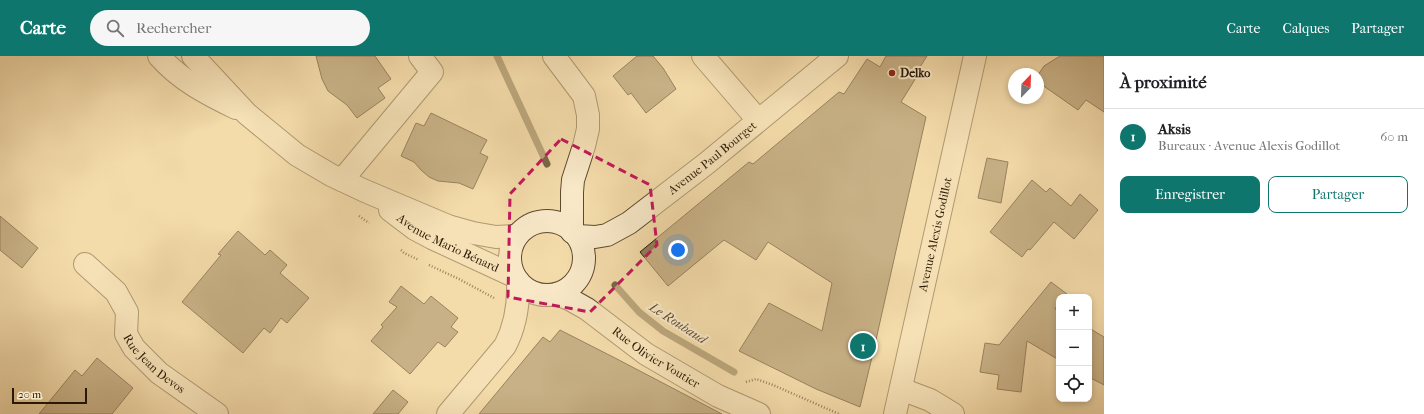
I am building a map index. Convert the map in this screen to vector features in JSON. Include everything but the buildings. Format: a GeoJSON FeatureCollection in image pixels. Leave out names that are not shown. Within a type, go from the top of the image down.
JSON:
{"type":"FeatureCollection","features":[{"type":"Feature","properties":{"kind":"street","name":"Avenue Mario Bénard"},"geometry":{"type":"LineString","coordinates":[[158,56],[168,67],[199,90],[247,114]]}},
{"type":"Feature","properties":{"kind":"street","name":"Avenue Mario Bénard"},"geometry":{"type":"LineString","coordinates":[[192,56],[247,114],[297,155],[342,180],[448,226],[496,238],[524,231]]}},
{"type":"Feature","properties":{"kind":"street"},"geometry":{"type":"LineString","coordinates":[[342,180],[432,72],[420,56]]}},
{"type":"Feature","properties":{"kind":"street"},"geometry":{"type":"LineString","coordinates":[[448,414],[505,346],[511,334],[519,298],[516,279],[511,266],[510,256],[512,246],[524,231],[555,206],[567,191],[592,148],[584,96],[554,56]]}},
{"type":"Feature","properties":{"kind":"street"},"geometry":{"type":"LineString","coordinates":[[703,56],[758,120]]}},
{"type":"Feature","properties":{"kind":"street","name":"Avenue Paul Bourget"},"geometry":{"type":"LineString","coordinates":[[574,234],[598,237],[607,235],[630,223],[707,163],[837,56]]}},
{"type":"Feature","properties":{"kind":"street","name":"Avenue Alexis Godillot"},"geometry":{"type":"LineString","coordinates":[[902,406],[975,56]]}},
{"type":"Feature","properties":{"kind":"street"},"geometry":{"type":"LineString","coordinates":[[574,180],[571,203],[574,234]]}},
{"type":"Feature","properties":{"kind":"street","name":"Avenue Mario Bénard"},"geometry":{"type":"LineString","coordinates":[[365,191],[415,229],[516,279]]}},
{"type":"Feature","properties":{"kind":"street"},"geometry":{"type":"LineString","coordinates":[[511,334],[537,306],[555,294],[566,290],[573,285],[579,278],[583,267],[584,256],[582,246],[574,234],[563,225],[553,222],[542,222],[524,231]]}},
{"type":"Feature","properties":{"kind":"street","name":"Rue Jean Devos"},"geometry":{"type":"LineString","coordinates":[[85,264],[116,292],[127,312],[126,334],[134,348],[159,373],[217,414]]}},
{"type":"Feature","properties":{"kind":"street"},"geometry":{"type":"LineString","coordinates":[[516,279],[525,288],[534,293],[543,295],[555,294]]}},
{"type":"Feature","properties":{"kind":"street","name":"Rue Olivier Voutier"},"geometry":{"type":"LineString","coordinates":[[555,294],[571,300],[587,309],[646,354],[718,396],[759,414]]}},
{"type":"Feature","properties":{"kind":"street"},"geometry":{"type":"LineString","coordinates":[[902,406],[930,400],[953,414]]}},
{"type":"Feature","properties":{"kind":"path"},"geometry":{"type":"LineString","coordinates":[[740,384],[756,379],[839,414]]}},
{"type":"Feature","properties":{"kind":"highlighted area"},"geometry":{"type":"Polygon","coordinates":[[[561,139],[650,185],[657,245],[590,312],[508,297],[510,194],[561,139]]]}},
{"type":"Feature","properties":{"kind":"waterway","name":"Le Roubaud"},"geometry":{"type":"LineString","coordinates":[[497,56],[547,164]]}},
{"type":"Feature","properties":{"kind":"waterway","name":"Le Roubaud"},"geometry":{"type":"LineString","coordinates":[[615,285],[639,312],[663,331],[734,372]]}},
{"type":"Feature","properties":{"kind":"place","name":"Delko"},"geometry":{"type":"Point","coordinates":[892,73]}},
{"type":"Feature","properties":{"kind":"place","name":"Aksis"},"geometry":{"type":"Point","coordinates":[863,346]}}]}
